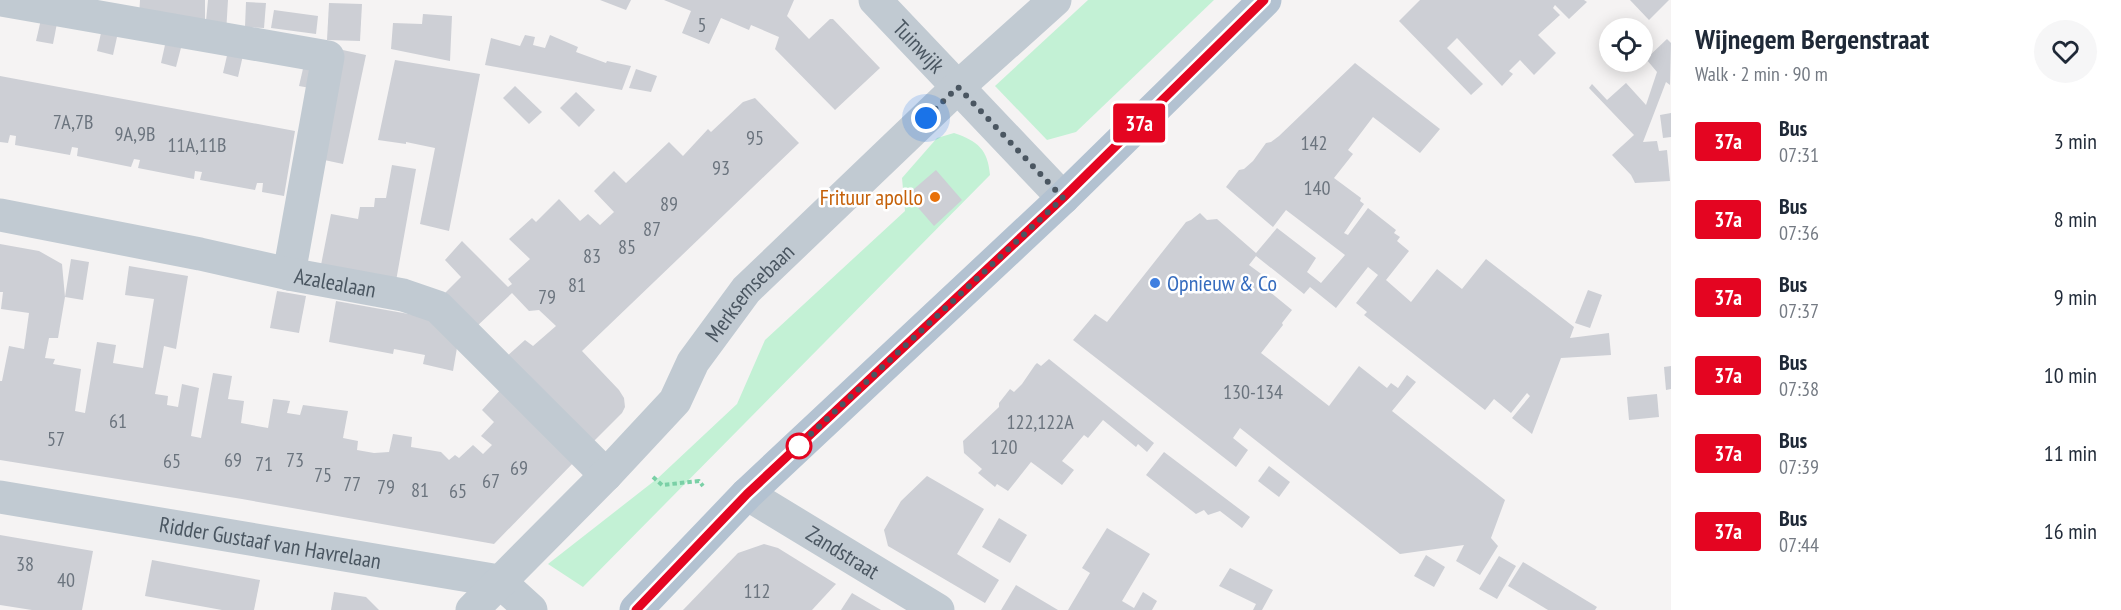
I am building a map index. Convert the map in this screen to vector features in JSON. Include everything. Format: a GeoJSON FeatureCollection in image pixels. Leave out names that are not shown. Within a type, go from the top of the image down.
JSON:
{"type":"FeatureCollection","features":[{"type":"Feature","properties":{"kind":"main road"},"geometry":{"type":"LineString","coordinates":[[636,610],[738,504],[1063,198],[1264,0]]}},
{"type":"Feature","properties":{"kind":"street"},"geometry":{"type":"LineString","coordinates":[[2,0],[328,57],[289,274]]}},
{"type":"Feature","properties":{"kind":"street","name":"Tuinwijk"},"geometry":{"type":"LineString","coordinates":[[875,0],[1063,198]]}},
{"type":"Feature","properties":{"kind":"street","name":"Merksemsebaan"},"geometry":{"type":"LineString","coordinates":[[472,610],[616,464],[675,400],[693,362],[746,290],[958,87],[1055,0]]}},
{"type":"Feature","properties":{"kind":"street","name":"Azalealaan"},"geometry":{"type":"LineString","coordinates":[[0,215],[403,295],[438,307],[616,464]]}},
{"type":"Feature","properties":{"kind":"street","name":"Ridder Gustaaf van Havrelaan"},"geometry":{"type":"LineString","coordinates":[[0,497],[499,581]]}},
{"type":"Feature","properties":{"kind":"street","name":"Zandstraat"},"geometry":{"type":"LineString","coordinates":[[738,504],[938,610]]}},
{"type":"Feature","properties":{"kind":"street"},"geometry":{"type":"LineString","coordinates":[[499,581],[531,610]]}},
{"type":"Feature","properties":{"kind":"path"},"geometry":{"type":"LineString","coordinates":[[616,464],[662,485],[699,481],[738,504]]}},
{"type":"Feature","properties":{"kind":"green space"},"geometry":{"type":"Polygon","coordinates":[[[1088,0],[1214,0],[1076,132],[1047,140],[995,86],[1088,0]]]}},
{"type":"Feature","properties":{"kind":"green space"},"geometry":{"type":"Polygon","coordinates":[[[954,133],[969,139],[980,148],[987,159],[990,175],[583,587],[548,564],[658,478],[737,404],[765,340],[905,211],[902,178],[937,138],[954,133]]]}},
{"type":"Feature","properties":{"kind":"building"},"geometry":{"type":"Polygon","coordinates":[[[140,0],[205,0],[206,21],[208,0],[228,0],[226,33],[139,18],[140,0]]]}},
{"type":"Feature","properties":{"kind":"building"},"geometry":{"type":"Polygon","coordinates":[[[600,0],[631,0],[626,10],[600,0]]]}},
{"type":"Feature","properties":{"kind":"building"},"geometry":{"type":"Polygon","coordinates":[[[664,0],[794,0],[787,16],[809,39],[830,19],[833,19],[880,68],[835,110],[775,49],[779,37],[751,25],[749,30],[721,18],[709,44],[682,33],[691,11],[664,0]]]}},
{"type":"Feature","properties":{"kind":"building"},"geometry":{"type":"Polygon","coordinates":[[[1420,0],[1584,0],[1587,2],[1569,19],[1555,5],[1553,8],[1560,15],[1538,35],[1556,53],[1534,75],[1520,60],[1509,71],[1513,74],[1502,86],[1457,38],[1447,48],[1483,84],[1471,95],[1399,21],[1420,0]]]}},
{"type":"Feature","properties":{"kind":"building"},"geometry":{"type":"Polygon","coordinates":[[[1630,0],[1669,0],[1651,18],[1647,18],[1630,0]]]}},
{"type":"Feature","properties":{"kind":"building"},"geometry":{"type":"Polygon","coordinates":[[[246,2],[266,3],[264,28],[245,27],[246,2]]]}},
{"type":"Feature","properties":{"kind":"building"},"geometry":{"type":"Polygon","coordinates":[[[329,3],[362,4],[360,41],[327,40],[329,3]]]}},
{"type":"Feature","properties":{"kind":"building"},"geometry":{"type":"Polygon","coordinates":[[[274,10],[318,16],[316,34],[271,28],[274,10]]]}},
{"type":"Feature","properties":{"kind":"building"},"geometry":{"type":"Polygon","coordinates":[[[423,14],[452,16],[450,61],[391,49],[393,23],[422,24],[423,14]]]}},
{"type":"Feature","properties":{"kind":"building"},"geometry":{"type":"Polygon","coordinates":[[[42,15],[58,18],[53,44],[36,41],[42,15]]]}},
{"type":"Feature","properties":{"kind":"building"},"geometry":{"type":"Polygon","coordinates":[[[103,24],[119,28],[113,55],[97,51],[103,24]]]}},
{"type":"Feature","properties":{"kind":"building"},"geometry":{"type":"Polygon","coordinates":[[[525,35],[535,37],[533,45],[545,48],[550,35],[578,47],[576,52],[606,63],[607,61],[631,66],[622,90],[485,65],[491,38],[520,46],[525,35]]]}},
{"type":"Feature","properties":{"kind":"building"},"geometry":{"type":"Polygon","coordinates":[[[167,36],[183,40],[176,67],[161,63],[167,36]]]}},
{"type":"Feature","properties":{"kind":"building"},"geometry":{"type":"Polygon","coordinates":[[[1667,39],[1671,43],[1670,85],[1666,82],[1643,142],[1657,141],[1659,151],[1667,150],[1670,181],[1635,183],[1631,175],[1612,155],[1634,135],[1589,88],[1592,84],[1607,100],[1626,83],[1646,105],[1657,72],[1653,67],[1653,52],[1667,39]]]}},
{"type":"Feature","properties":{"kind":"building"},"geometry":{"type":"Polygon","coordinates":[[[229,47],[244,51],[238,77],[223,73],[229,47]]]}},
{"type":"Feature","properties":{"kind":"building"},"geometry":{"type":"Polygon","coordinates":[[[338,49],[366,55],[343,164],[315,158],[338,49]]]}},
{"type":"Feature","properties":{"kind":"building"},"geometry":{"type":"Polygon","coordinates":[[[305,60],[321,63],[316,89],[299,86],[305,60]]]}},
{"type":"Feature","properties":{"kind":"building"},"geometry":{"type":"Polygon","coordinates":[[[395,60],[480,74],[449,231],[420,224],[435,148],[406,142],[406,144],[378,140],[395,60]]]}},
{"type":"Feature","properties":{"kind":"building"},"geometry":{"type":"Polygon","coordinates":[[[1355,63],[1440,129],[1420,153],[1373,117],[1348,150],[1353,154],[1334,178],[1361,198],[1360,201],[1364,204],[1344,233],[1348,235],[1368,208],[1396,230],[1394,233],[1400,237],[1397,241],[1409,251],[1386,280],[1411,302],[1437,269],[1462,289],[1486,259],[1574,327],[1570,338],[1609,333],[1611,355],[1561,358],[1532,434],[1512,418],[1530,396],[1527,393],[1511,413],[1494,399],[1485,410],[1364,315],[1367,312],[1356,303],[1378,275],[1368,267],[1336,308],[1310,287],[1304,294],[1256,256],[1249,265],[1264,276],[1259,283],[1292,310],[1261,353],[1329,406],[1359,366],[1387,388],[1391,383],[1398,388],[1407,375],[1416,382],[1392,411],[1505,500],[1491,538],[1498,546],[1480,575],[1456,561],[1464,545],[1400,554],[1240,428],[1233,438],[1248,450],[1236,467],[1073,340],[1095,314],[1107,322],[1186,222],[1200,213],[1207,220],[1217,219],[1256,253],[1277,228],[1316,258],[1307,272],[1321,283],[1345,255],[1286,210],[1273,227],[1226,187],[1239,170],[1244,169],[1253,161],[1266,143],[1279,136],[1355,63]]]}},
{"type":"Feature","properties":{"kind":"building"},"geometry":{"type":"Polygon","coordinates":[[[636,69],[657,76],[651,92],[629,88],[636,69]]]}},
{"type":"Feature","properties":{"kind":"building"},"geometry":{"type":"Polygon","coordinates":[[[0,76],[295,131],[284,196],[262,192],[263,183],[257,183],[255,190],[200,180],[202,172],[195,171],[194,179],[138,168],[140,160],[134,159],[131,167],[77,156],[78,148],[72,147],[70,155],[15,145],[16,136],[10,135],[8,143],[0,142],[0,76]]]}},
{"type":"Feature","properties":{"kind":"building"},"geometry":{"type":"Polygon","coordinates":[[[515,86],[542,112],[529,124],[503,98],[515,86]]]}},
{"type":"Feature","properties":{"kind":"building"},"geometry":{"type":"Polygon","coordinates":[[[576,92],[595,110],[579,127],[560,108],[576,92]]]}},
{"type":"Feature","properties":{"kind":"building"},"geometry":{"type":"Polygon","coordinates":[[[755,98],[799,143],[582,351],[619,390],[624,398],[625,407],[622,413],[592,443],[505,358],[525,340],[533,346],[556,326],[539,310],[529,311],[512,293],[475,328],[442,296],[461,277],[445,260],[462,241],[508,287],[512,284],[508,279],[530,259],[509,239],[532,218],[536,222],[559,199],[580,221],[588,214],[600,225],[614,212],[594,191],[614,171],[626,183],[669,142],[683,156],[708,129],[711,132],[743,102],[755,98]]]}},
{"type":"Feature","properties":{"kind":"building"},"geometry":{"type":"Polygon","coordinates":[[[1671,113],[1671,137],[1663,138],[1660,115],[1671,113]]]}},
{"type":"Feature","properties":{"kind":"building"},"geometry":{"type":"Polygon","coordinates":[[[392,165],[416,169],[396,281],[321,265],[331,214],[358,219],[360,207],[374,207],[375,198],[386,198],[392,165]]]}},
{"type":"Feature","properties":{"kind":"building","name":"Frituur apollo"},"geometry":{"type":"Polygon","coordinates":[[[936,170],[962,200],[934,226],[907,195],[936,170]]]}},
{"type":"Feature","properties":{"kind":"building"},"geometry":{"type":"Polygon","coordinates":[[[0,244],[39,251],[62,264],[65,297],[58,338],[49,338],[45,358],[55,359],[53,364],[81,369],[75,411],[85,413],[97,342],[116,345],[113,363],[143,368],[154,299],[125,295],[129,266],[188,276],[176,349],[164,346],[155,394],[168,396],[167,405],[178,407],[182,384],[199,388],[191,436],[201,438],[213,373],[232,376],[228,399],[244,401],[241,423],[268,428],[273,399],[290,401],[287,413],[300,415],[303,405],[348,411],[343,438],[358,441],[357,450],[374,453],[389,452],[393,434],[412,437],[411,447],[441,452],[449,460],[455,455],[459,458],[473,445],[483,454],[492,445],[481,436],[494,422],[482,410],[503,387],[576,460],[494,544],[242,499],[0,460],[0,381],[2,381],[9,346],[24,349],[29,313],[1,309],[3,292],[0,292],[0,244]]]}},
{"type":"Feature","properties":{"kind":"building"},"geometry":{"type":"Polygon","coordinates":[[[71,259],[89,262],[83,300],[65,297],[71,259]]]}},
{"type":"Feature","properties":{"kind":"building"},"geometry":{"type":"Polygon","coordinates":[[[1588,290],[1602,295],[1590,328],[1575,323],[1588,290]]]}},
{"type":"Feature","properties":{"kind":"building"},"geometry":{"type":"Polygon","coordinates":[[[277,291],[306,296],[299,333],[270,328],[277,291]]]}},
{"type":"Feature","properties":{"kind":"building"},"geometry":{"type":"Polygon","coordinates":[[[336,301],[431,318],[458,342],[453,371],[423,364],[425,355],[394,349],[393,354],[329,342],[336,301]]]}},
{"type":"Feature","properties":{"kind":"building"},"geometry":{"type":"Polygon","coordinates":[[[1049,359],[1154,443],[1147,452],[1138,444],[1136,447],[1103,420],[1088,438],[1084,435],[1062,461],[1074,470],[1062,485],[1031,462],[1008,491],[997,484],[995,487],[978,473],[982,469],[964,453],[963,441],[999,407],[999,403],[1010,389],[1014,392],[1022,384],[1037,363],[1041,366],[1049,359]]]}},
{"type":"Feature","properties":{"kind":"building"},"geometry":{"type":"Polygon","coordinates":[[[1671,366],[1671,389],[1666,390],[1664,367],[1671,366]]]}},
{"type":"Feature","properties":{"kind":"building"},"geometry":{"type":"Polygon","coordinates":[[[1657,394],[1659,417],[1629,420],[1627,397],[1657,394]]]}},
{"type":"Feature","properties":{"kind":"building"},"geometry":{"type":"Polygon","coordinates":[[[1164,452],[1250,517],[1242,528],[1220,511],[1208,515],[1204,510],[1196,514],[1146,475],[1164,452]]]}},
{"type":"Feature","properties":{"kind":"building"},"geometry":{"type":"Polygon","coordinates":[[[1269,466],[1290,482],[1279,497],[1258,481],[1269,466]]]}},
{"type":"Feature","properties":{"kind":"building"},"geometry":{"type":"Polygon","coordinates":[[[927,476],[984,509],[957,554],[999,580],[985,603],[888,546],[884,530],[901,501],[927,476]]]}},
{"type":"Feature","properties":{"kind":"building"},"geometry":{"type":"Polygon","coordinates":[[[999,518],[1027,535],[1010,563],[982,547],[999,518]]]}},
{"type":"Feature","properties":{"kind":"building"},"geometry":{"type":"Polygon","coordinates":[[[1107,528],[1150,554],[1122,601],[1134,608],[1143,592],[1157,601],[1152,610],[1068,610],[1090,573],[1082,568],[1107,528]]]}},
{"type":"Feature","properties":{"kind":"building"},"geometry":{"type":"Polygon","coordinates":[[[0,535],[93,551],[82,610],[32,610],[0,605],[0,535]]]}},
{"type":"Feature","properties":{"kind":"building"},"geometry":{"type":"Polygon","coordinates":[[[764,544],[778,548],[836,584],[812,610],[683,610],[738,553],[764,544]]]}},
{"type":"Feature","properties":{"kind":"building"},"geometry":{"type":"Polygon","coordinates":[[[1426,555],[1445,567],[1434,587],[1414,576],[1426,555]]]}},
{"type":"Feature","properties":{"kind":"building"},"geometry":{"type":"Polygon","coordinates":[[[1499,556],[1516,566],[1497,599],[1479,589],[1499,556]]]}},
{"type":"Feature","properties":{"kind":"building"},"geometry":{"type":"Polygon","coordinates":[[[152,560],[260,580],[254,610],[222,610],[145,596],[152,560]]]}},
{"type":"Feature","properties":{"kind":"building"},"geometry":{"type":"Polygon","coordinates":[[[1523,562],[1597,607],[1595,610],[1548,610],[1508,586],[1523,562]]]}},
{"type":"Feature","properties":{"kind":"building"},"geometry":{"type":"Polygon","coordinates":[[[1230,568],[1273,590],[1262,610],[1253,610],[1256,604],[1219,586],[1230,568]]]}},
{"type":"Feature","properties":{"kind":"building"},"geometry":{"type":"Polygon","coordinates":[[[1016,585],[1058,610],[1001,610],[1016,585]]]}},
{"type":"Feature","properties":{"kind":"building"},"geometry":{"type":"Polygon","coordinates":[[[334,592],[366,597],[379,610],[331,610],[334,592]]]}},
{"type":"Feature","properties":{"kind":"building"},"geometry":{"type":"Polygon","coordinates":[[[852,593],[881,610],[841,610],[852,593]]]}},
{"type":"Feature","properties":{"kind":"bus line","name":"37a"},"geometry":{"type":"LineString","coordinates":[[636,610],[747,494],[1063,198],[1264,0]]}},
{"type":"Feature","properties":{"kind":"place","name":"Frituur apollo"},"geometry":{"type":"Point","coordinates":[935,197]}},
{"type":"Feature","properties":{"kind":"place","name":"Opnieuw & Co"},"geometry":{"type":"Point","coordinates":[1155,283]}},
{"type":"Feature","properties":{"kind":"route"},"geometry":{"type":"LineString","coordinates":[[799,446],[797,447],[1063,198],[958,87],[926,118]]}}]}
